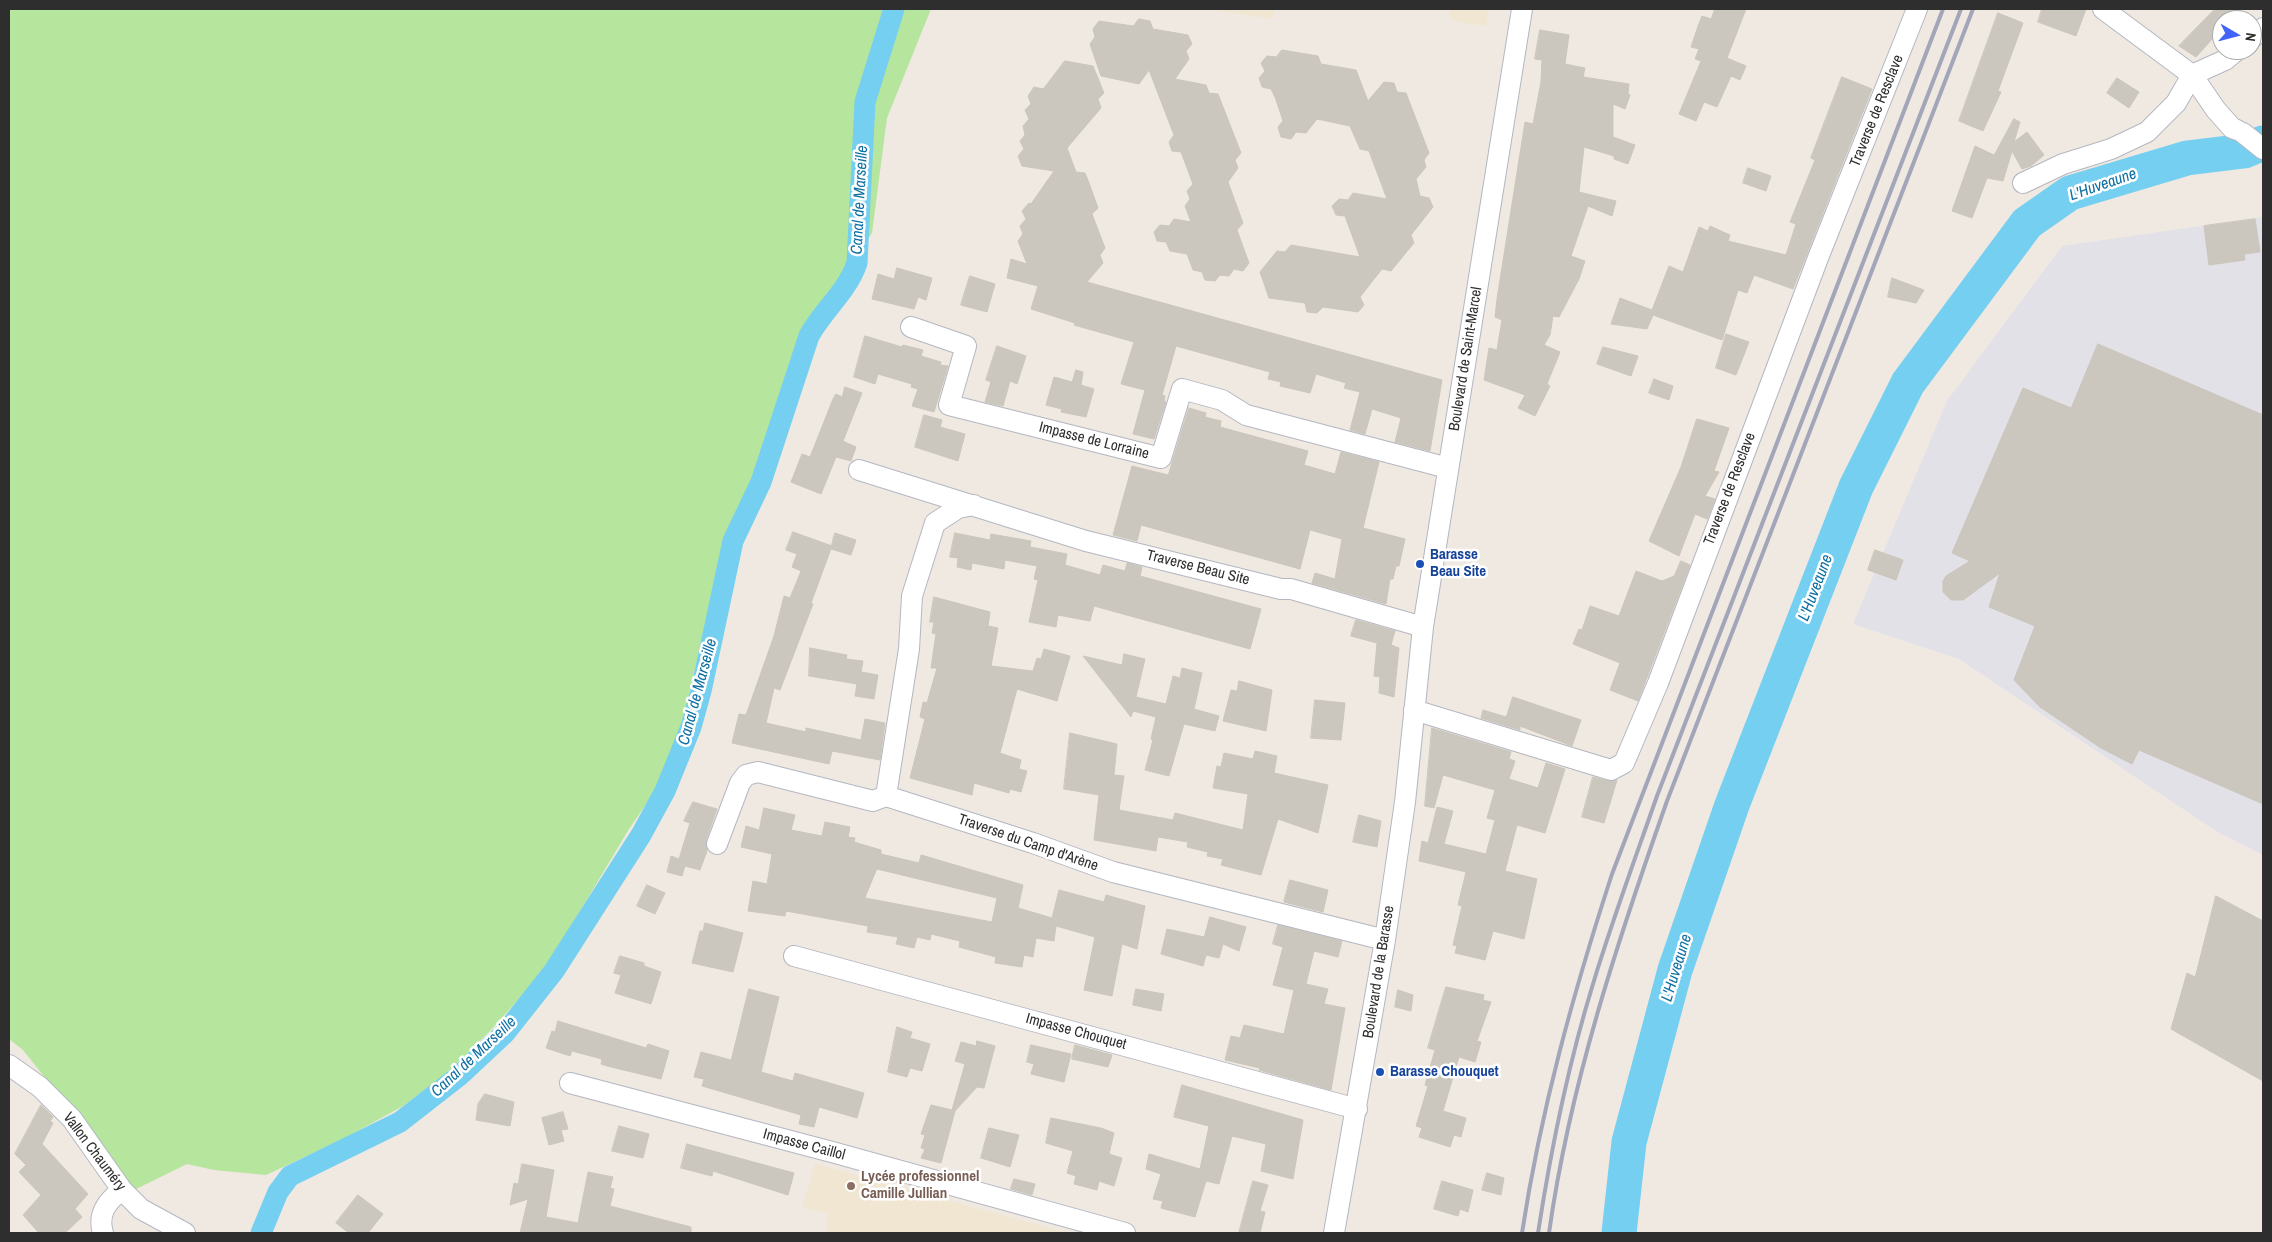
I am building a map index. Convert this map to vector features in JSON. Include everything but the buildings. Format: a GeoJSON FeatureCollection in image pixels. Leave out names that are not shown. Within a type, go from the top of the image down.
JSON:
{"type":"FeatureCollection","features":[{"type":"Feature","properties":{"kind":"street","name":"Boulevard de Saint-Marcel"},"geometry":{"type":"LineString","coordinates":[[1414,710],[1422,626],[1522,9]]}},
{"type":"Feature","properties":{"kind":"street","name":"Traverse de Resclave"},"geometry":{"type":"LineString","coordinates":[[1414,710],[1611,770],[1624,763],[1658,682],[1818,258],[1917,9]]}},
{"type":"Feature","properties":{"kind":"street"},"geometry":{"type":"LineString","coordinates":[[2103,9],[2192,75],[2216,110],[2232,128],[2263,149]]}},
{"type":"Feature","properties":{"kind":"street"},"geometry":{"type":"LineString","coordinates":[[2023,183],[2063,164],[2112,149],[2147,132],[2176,104],[2192,75],[2224,60]]}},
{"type":"Feature","properties":{"kind":"street","name":"Impasse de Lorraine"},"geometry":{"type":"LineString","coordinates":[[910,327],[966,346],[949,405],[1161,458],[1182,389],[1222,400],[1246,415],[1448,468]]}},
{"type":"Feature","properties":{"kind":"street","name":"Traverse Beau Site"},"geometry":{"type":"LineString","coordinates":[[859,470],[1086,541],[1291,590],[1422,626]]}},
{"type":"Feature","properties":{"kind":"street"},"geometry":{"type":"LineString","coordinates":[[886,796],[909,649],[912,596],[935,523],[958,508],[974,505]]}},
{"type":"Feature","properties":{"kind":"street","name":"Boulevard de la Barasse"},"geometry":{"type":"LineString","coordinates":[[1334,1233],[1386,940],[1406,802],[1414,710]]}},
{"type":"Feature","properties":{"kind":"street","name":"Traverse du Camp d'Arène"},"geometry":{"type":"LineString","coordinates":[[716,844],[740,784],[746,775],[758,772],[873,801],[886,796],[1033,843],[1113,872],[1386,940]]}},
{"type":"Feature","properties":{"kind":"street","name":"Impasse Chouquet"},"geometry":{"type":"LineString","coordinates":[[794,956],[1357,1109]]}},
{"type":"Feature","properties":{"kind":"street","name":"Vallon Chauméry"},"geometry":{"type":"LineString","coordinates":[[9,1065],[40,1087],[72,1119],[122,1190],[141,1209],[185,1233]]}},
{"type":"Feature","properties":{"kind":"street","name":"Impasse Caillol"},"geometry":{"type":"LineString","coordinates":[[570,1083],[832,1152],[1125,1233]]}},
{"type":"Feature","properties":{"kind":"street"},"geometry":{"type":"LineString","coordinates":[[103,1233],[103,1210],[108,1200],[122,1190]]}},
{"type":"Feature","properties":{"kind":"shaded area"},"geometry":{"type":"Polygon","coordinates":[[[1206,9],[1275,9],[1273,19],[1206,9]]]}},
{"type":"Feature","properties":{"kind":"shaded area"},"geometry":{"type":"Polygon","coordinates":[[[1450,9],[1489,9],[1486,26],[1453,21],[1449,14],[1450,9]]]}},
{"type":"Feature","properties":{"kind":"shaded area"},"geometry":{"type":"Polygon","coordinates":[[[2263,217],[2263,855],[2219,833],[1959,659],[1853,624],[1947,401],[2062,246],[2263,217]]]}},
{"type":"Feature","properties":{"kind":"shaded area","name":"Lycée professionnel Camille Jullian"},"geometry":{"type":"Polygon","coordinates":[[[815,1164],[1067,1233],[826,1233],[828,1213],[802,1207],[815,1164]]]}},
{"type":"Feature","properties":{"kind":"green space"},"geometry":{"type":"Polygon","coordinates":[[[9,9],[931,9],[887,118],[872,233],[838,283],[804,344],[794,409],[718,565],[674,764],[629,829],[555,953],[526,991],[490,1031],[447,1073],[403,1106],[343,1139],[266,1175],[214,1170],[187,1164],[134,1190],[23,1050],[9,1039],[9,9]]]}},
{"type":"Feature","properties":{"kind":"waterway","name":"Canal de Marseille"},"geometry":{"type":"LineString","coordinates":[[261,1233],[278,1192],[290,1176],[400,1122],[459,1076],[505,1033],[554,971],[641,835],[665,791],[691,727],[701,691],[733,541],[761,482],[809,336],[847,283],[857,263],[865,102],[894,9]]}},
{"type":"Feature","properties":{"kind":"waterway","name":"L'Huveaune"},"geometry":{"type":"LineString","coordinates":[[1619,1233],[1629,1142],[1675,970],[1732,805],[1856,487],[1908,383],[2027,223],[2070,193],[2187,158],[2244,151],[2263,143]]}},
{"type":"Feature","properties":{"kind":"railway"},"geometry":{"type":"LineString","coordinates":[[1522,1233],[1539,1141],[1571,1008],[1612,874],[1943,9]]}},
{"type":"Feature","properties":{"kind":"railway"},"geometry":{"type":"LineString","coordinates":[[1538,1233],[1568,1076],[1600,960],[1624,890],[1657,796],[1961,9]]}},
{"type":"Feature","properties":{"kind":"railway"},"geometry":{"type":"LineString","coordinates":[[1549,1233],[1558,1177],[1582,1068],[1613,961],[1648,854],[1973,9]]}},
{"type":"Feature","properties":{"kind":"place","name":"Barasse Beau Site"},"geometry":{"type":"Point","coordinates":[1420,564]}},
{"type":"Feature","properties":{"kind":"place","name":"Barasse Chouquet"},"geometry":{"type":"Point","coordinates":[1380,1072]}},
{"type":"Feature","properties":{"kind":"place","name":"Lycée professionnel Camille Jullian"},"geometry":{"type":"Point","coordinates":[851,1186]}}]}
